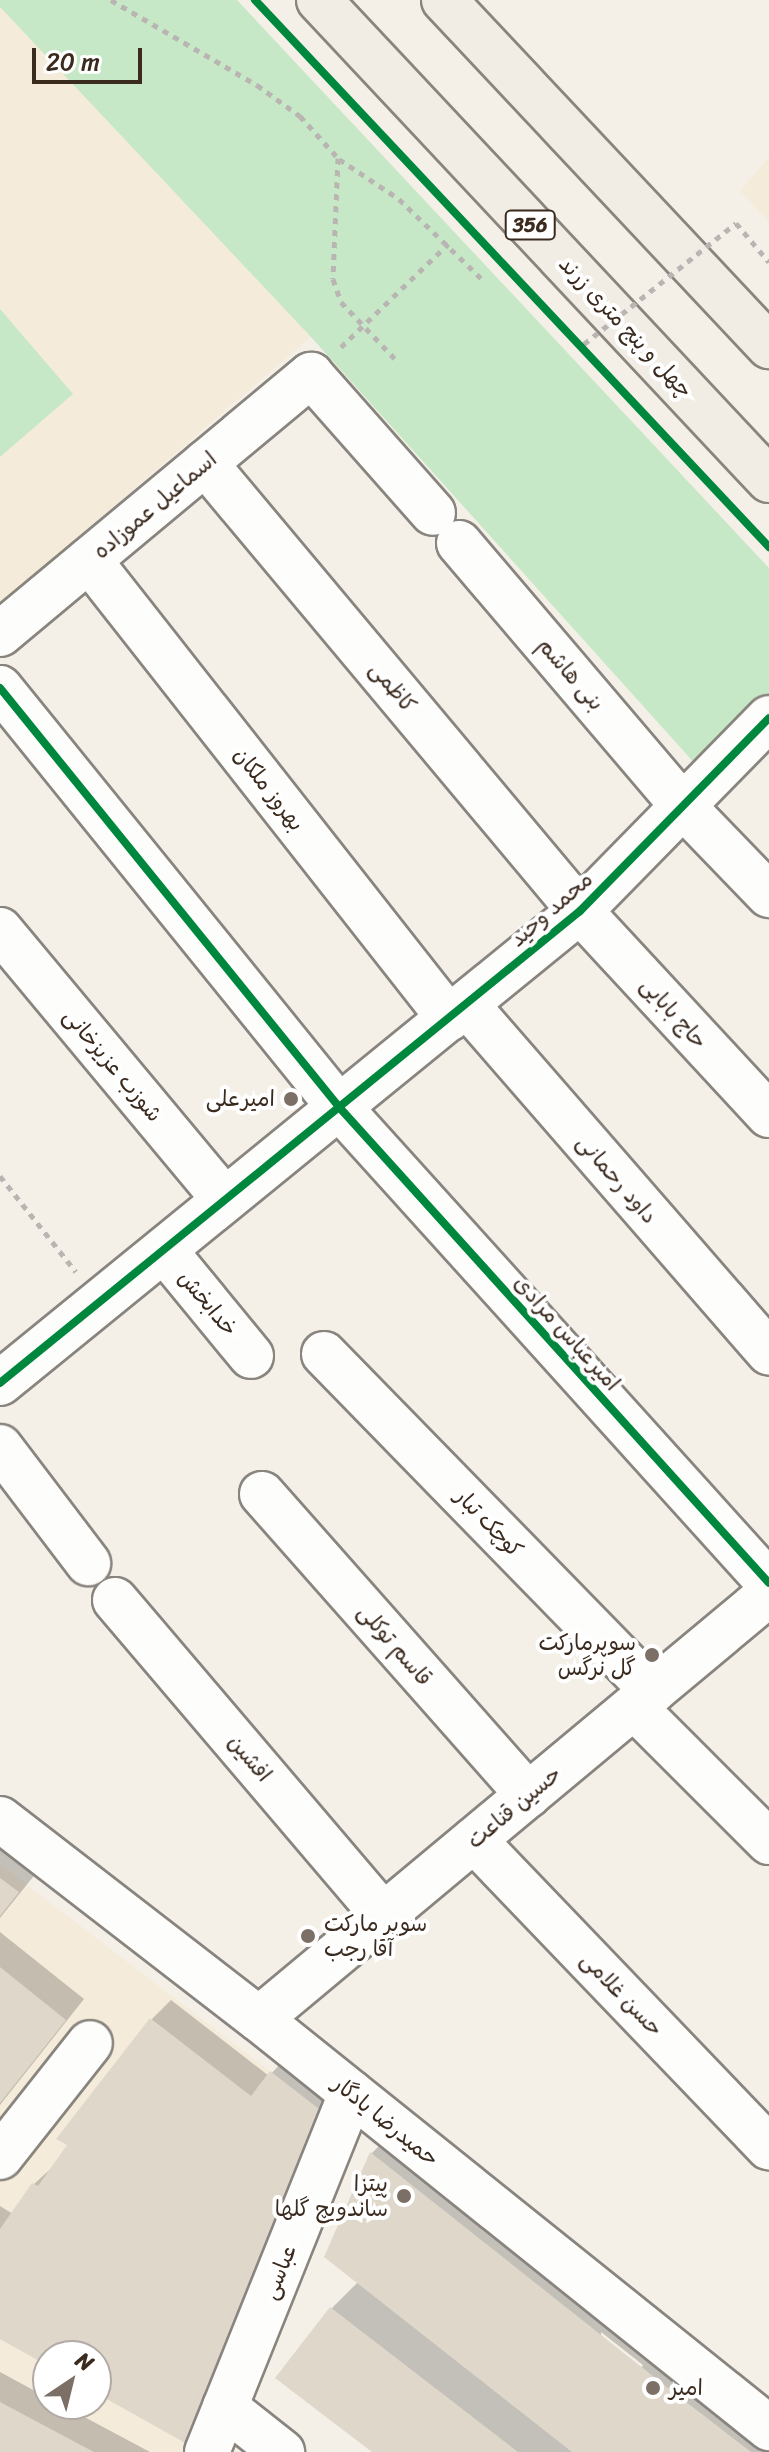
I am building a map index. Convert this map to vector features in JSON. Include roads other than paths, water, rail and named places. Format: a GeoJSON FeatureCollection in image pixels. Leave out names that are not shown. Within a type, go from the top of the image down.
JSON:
{"type":"FeatureCollection","features":[{"type":"Feature","properties":{"kind":"main road","name":"چهل و پنج متری زرند"},"geometry":{"type":"LineString","coordinates":[[319,0],[769,480]]}},
{"type":"Feature","properties":{"kind":"main road"},"geometry":{"type":"LineString","coordinates":[[444,0],[769,346]]}},
{"type":"Feature","properties":{"kind":"street","name":"اسماعیل عموزاده"},"geometry":{"type":"LineString","coordinates":[[0,634],[311,375]]}},
{"type":"Feature","properties":{"kind":"street","name":"بنی هاشم"},"geometry":{"type":"LineString","coordinates":[[311,375],[683,806],[769,895]]}},
{"type":"Feature","properties":{"kind":"street","name":"کاظمی"},"geometry":{"type":"LineString","coordinates":[[205,463],[580,911]]}},
{"type":"Feature","properties":{"kind":"street","name":"بهروز ملکان"},"geometry":{"type":"LineString","coordinates":[[89,560],[458,1011]]}},
{"type":"Feature","properties":{"kind":"street"},"geometry":{"type":"LineString","coordinates":[[0,688],[339,1107]]}},
{"type":"Feature","properties":{"kind":"street","name":"محمد وحید"},"geometry":{"type":"LineString","coordinates":[[0,1383],[580,911],[769,718]]}},
{"type":"Feature","properties":{"kind":"street","name":"حاج بابایی"},"geometry":{"type":"LineString","coordinates":[[580,911],[769,1115]]}},
{"type":"Feature","properties":{"kind":"street","name":"شوزب عزیزخانی"},"geometry":{"type":"LineString","coordinates":[[0,930],[225,1200]]}},
{"type":"Feature","properties":{"kind":"street","name":"داود رحمانی"},"geometry":{"type":"LineString","coordinates":[[458,1011],[769,1353]]}},
{"type":"Feature","properties":{"kind":"street","name":"امیرعباس مرادی"},"geometry":{"type":"LineString","coordinates":[[339,1107],[769,1583]]}},
{"type":"Feature","properties":{"kind":"street","name":"خدابخش"},"geometry":{"type":"LineString","coordinates":[[164,1250],[251,1356]]}},
{"type":"Feature","properties":{"kind":"street","name":"کوچک تبار"},"geometry":{"type":"LineString","coordinates":[[324,1354],[644,1699],[769,1842]]}},
{"type":"Feature","properties":{"kind":"street"},"geometry":{"type":"LineString","coordinates":[[0,1447],[88,1563]]}},
{"type":"Feature","properties":{"kind":"street","name":"قاسم توکلی"},"geometry":{"type":"LineString","coordinates":[[262,1494],[528,1795]]}},
{"type":"Feature","properties":{"kind":"street","name":"حسین قناعت"},"geometry":{"type":"LineString","coordinates":[[259,2019],[769,1594]]}},
{"type":"Feature","properties":{"kind":"street","name":"افشین"},"geometry":{"type":"LineString","coordinates":[[115,1600],[384,1916]]}},
{"type":"Feature","properties":{"kind":"street","name":"حمیدرضا یادگار"},"geometry":{"type":"LineString","coordinates":[[0,1819],[259,2019],[769,2428]]}},
{"type":"Feature","properties":{"kind":"street","name":"حسن غلامی"},"geometry":{"type":"LineString","coordinates":[[474,1840],[769,2148]]}},
{"type":"Feature","properties":{"kind":"street"},"geometry":{"type":"LineString","coordinates":[[0,2157],[90,2043]]}},
{"type":"Feature","properties":{"kind":"street","name":"عباسی"},"geometry":{"type":"LineString","coordinates":[[207,2452],[351,2093]]}},
{"type":"Feature","properties":{"kind":"street"},"geometry":{"type":"LineString","coordinates":[[225,2407],[282,2452]]}},
{"type":"Feature","properties":{"kind":"place","name":"امیرعلی"},"geometry":{"type":"Point","coordinates":[291,1099]}},
{"type":"Feature","properties":{"kind":"place","name":"سوپرمارکت گل نرگس"},"geometry":{"type":"Point","coordinates":[652,1655]}},
{"type":"Feature","properties":{"kind":"place","name":"سوپر مارکت آقا رجب"},"geometry":{"type":"Point","coordinates":[308,1936]}},
{"type":"Feature","properties":{"kind":"place","name":"پیتزا ساندویچ گلها"},"geometry":{"type":"Point","coordinates":[404,2196]}},
{"type":"Feature","properties":{"kind":"place","name":"امیر"},"geometry":{"type":"Point","coordinates":[653,2388]}}]}
